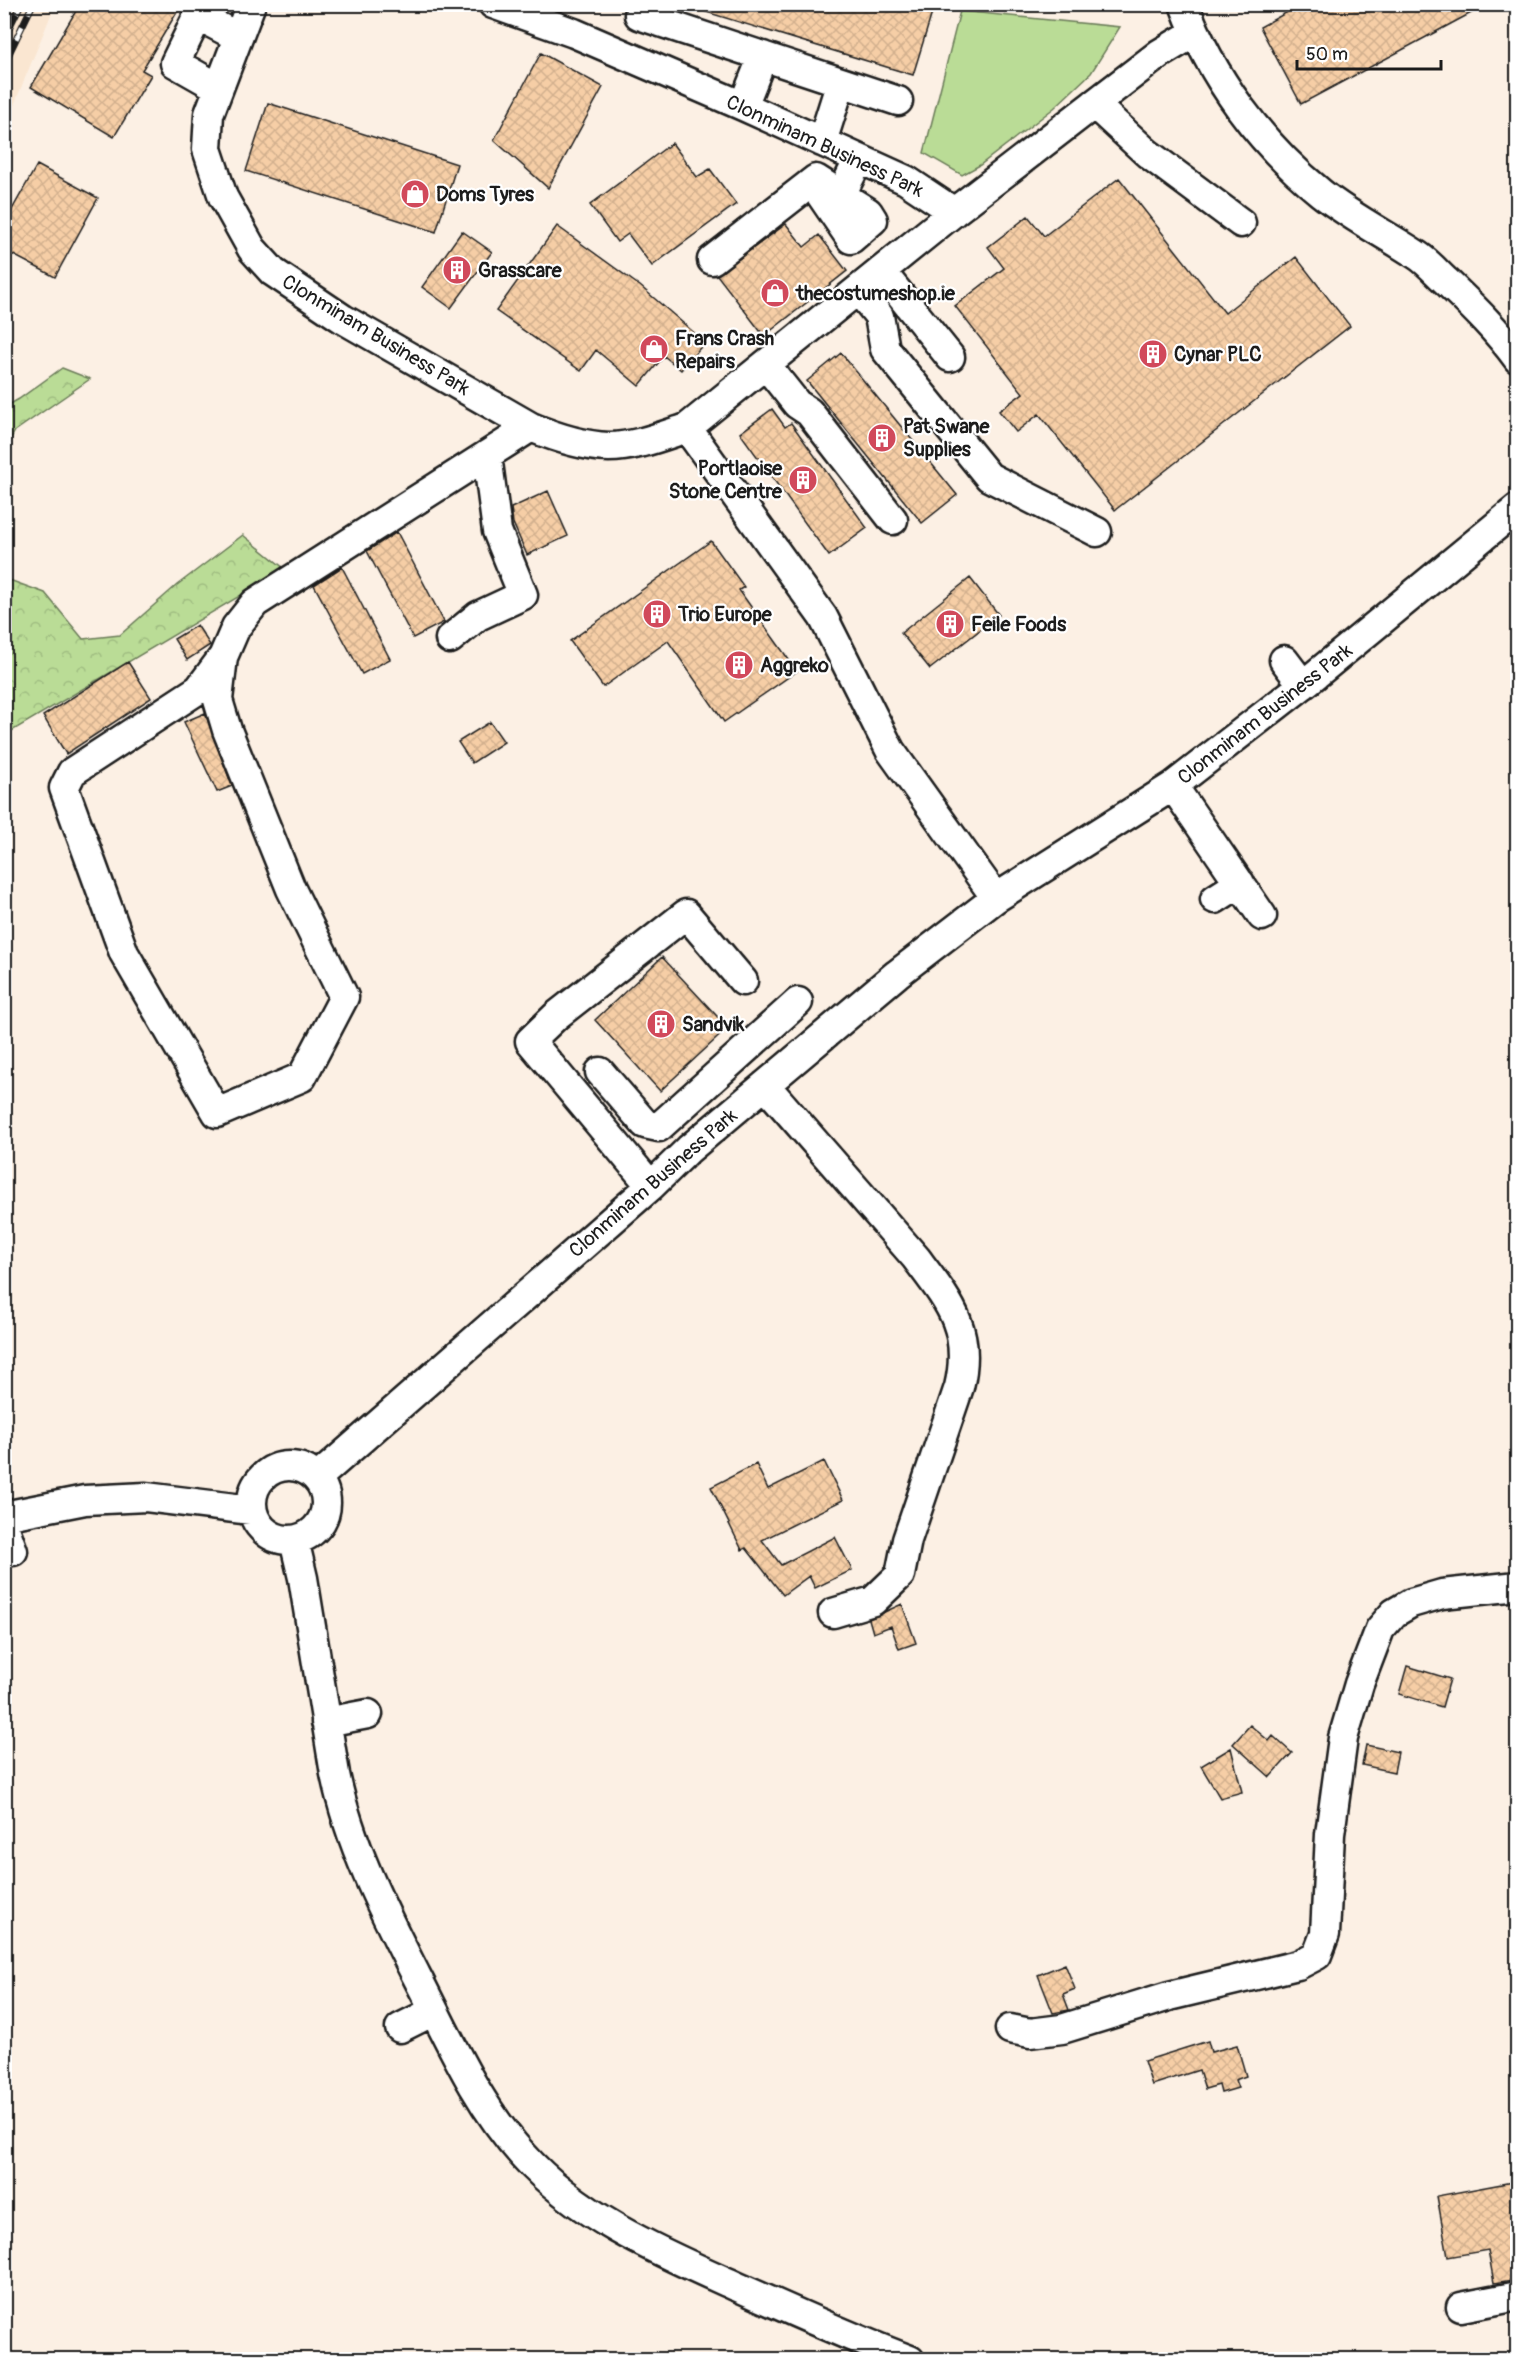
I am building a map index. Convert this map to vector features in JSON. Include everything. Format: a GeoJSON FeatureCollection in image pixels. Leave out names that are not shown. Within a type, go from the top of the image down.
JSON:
{"type":"FeatureCollection","features":[{"type":"Feature","properties":{"kind":"street","name":"Clonminam Business Park"},"geometry":{"type":"LineString","coordinates":[[251,4],[209,114],[207,148],[223,197],[252,249],[273,272],[343,319],[531,427],[562,440],[609,447],[650,440],[687,428],[954,212],[1159,54],[1194,33]]}},
{"type":"Feature","properties":{"kind":"street","name":"Clonminam Business Park"},"geometry":{"type":"LineString","coordinates":[[493,4],[574,33],[743,106],[906,180],[954,212]]}},
{"type":"Feature","properties":{"kind":"street"},"geometry":{"type":"LineString","coordinates":[[642,4],[639,15],[898,101]]}},
{"type":"Feature","properties":{"kind":"street"},"geometry":{"type":"LineString","coordinates":[[1184,4],[1194,33],[1251,123],[1274,150],[1323,195],[1419,256],[1512,348]]}},
{"type":"Feature","properties":{"kind":"street"},"geometry":{"type":"LineString","coordinates":[[219,88],[176,63],[198,16],[238,37]]}},
{"type":"Feature","properties":{"kind":"street"},"geometry":{"type":"LineString","coordinates":[[743,106],[763,56]]}},
{"type":"Feature","properties":{"kind":"street"},"geometry":{"type":"LineString","coordinates":[[822,142],[841,82]]}},
{"type":"Feature","properties":{"kind":"street"},"geometry":{"type":"LineString","coordinates":[[1094,104],[1147,153],[1241,223]]}},
{"type":"Feature","properties":{"kind":"street"},"geometry":{"type":"LineString","coordinates":[[841,195],[859,159]]}},
{"type":"Feature","properties":{"kind":"street"},"geometry":{"type":"LineString","coordinates":[[712,260],[812,182],[816,179],[868,212],[873,220],[851,239],[812,182]]}},
{"type":"Feature","properties":{"kind":"street"},"geometry":{"type":"LineString","coordinates":[[882,271],[950,357]]}},
{"type":"Feature","properties":{"kind":"street"},"geometry":{"type":"LineString","coordinates":[[858,290],[879,316],[885,349],[988,477],[1097,532]]}},
{"type":"Feature","properties":{"kind":"street"},"geometry":{"type":"LineString","coordinates":[[766,364],[796,404],[809,412],[893,520]]}},
{"type":"Feature","properties":{"kind":"street"},"geometry":{"type":"LineString","coordinates":[[223,657],[218,700],[227,730],[291,889],[344,997],[302,1077],[217,1113],[124,953],[64,788],[72,772],[199,689],[223,657],[236,627],[255,603],[531,427]]}},
{"type":"Feature","properties":{"kind":"street"},"geometry":{"type":"LineString","coordinates":[[687,428],[822,617],[890,750],[996,898]]}},
{"type":"Feature","properties":{"kind":"street"},"geometry":{"type":"LineString","coordinates":[[450,639],[478,616],[523,595],[497,531],[487,455]]}},
{"type":"Feature","properties":{"kind":"street","name":"Clonminam Business Park"},"geometry":{"type":"LineString","coordinates":[[317,1478],[651,1186],[689,1149],[897,974],[996,898],[1173,786],[1304,685],[1518,508]]}},
{"type":"Feature","properties":{"kind":"street"},"geometry":{"type":"LineString","coordinates":[[1284,660],[1304,685]]}},
{"type":"Feature","properties":{"kind":"street"},"geometry":{"type":"LineString","coordinates":[[1173,786],[1262,916]]}},
{"type":"Feature","properties":{"kind":"street"},"geometry":{"type":"LineString","coordinates":[[1215,899],[1240,883]]}},
{"type":"Feature","properties":{"kind":"street"},"geometry":{"type":"LineString","coordinates":[[651,1186],[530,1041],[556,1016],[686,914],[743,981]]}},
{"type":"Feature","properties":{"kind":"street"},"geometry":{"type":"LineString","coordinates":[[582,1104],[604,1077],[645,1124],[659,1127],[798,1002]]}},
{"type":"Feature","properties":{"kind":"street"},"geometry":{"type":"LineString","coordinates":[[765,1085],[934,1281],[960,1324],[964,1348],[959,1387],[907,1539],[900,1575],[873,1601],[834,1613]]}},
{"type":"Feature","properties":{"kind":"street"},"geometry":{"type":"LineString","coordinates":[[284,1466],[296,1466],[308,1470],[317,1478],[326,1499],[326,1511],[314,1530],[305,1537],[294,1540],[282,1540],[262,1530],[251,1510],[251,1498],[262,1476],[273,1469],[284,1466]]}},
{"type":"Feature","properties":{"kind":"street"},"geometry":{"type":"LineString","coordinates":[[4,1516],[85,1500],[146,1497],[251,1510]]}},
{"type":"Feature","properties":{"kind":"street"},"geometry":{"type":"LineString","coordinates":[[294,1540],[303,1578],[341,1806],[353,1841],[381,1906],[477,2093],[523,2155],[555,2185],[595,2215],[652,2246],[848,2336],[910,2360]]}},
{"type":"Feature","properties":{"kind":"street"},"geometry":{"type":"LineString","coordinates":[[1010,2029],[1030,2033],[1062,2029],[1169,1996],[1298,1965],[1317,1954],[1325,1934],[1330,1834],[1342,1749],[1359,1684],[1380,1629],[1394,1613],[1411,1603],[1442,1594],[1518,1586]]}},
{"type":"Feature","properties":{"kind":"street"},"geometry":{"type":"LineString","coordinates":[[326,1722],[368,1714]]}},
{"type":"Feature","properties":{"kind":"street"},"geometry":{"type":"LineString","coordinates":[[400,2028],[434,2011]]}},
{"type":"Feature","properties":{"kind":"street"},"geometry":{"type":"LineString","coordinates":[[1461,2307],[1518,2296]]}},
{"type":"Feature","properties":{"kind":"shaded area"},"geometry":{"type":"Polygon","coordinates":[[[4,5],[55,5],[5,127],[4,5]]]}},
{"type":"Feature","properties":{"kind":"green space"},"geometry":{"type":"Polygon","coordinates":[[[960,11],[1120,27],[1091,73],[1054,108],[980,165],[962,175],[924,153],[960,11]]]}},
{"type":"Feature","properties":{"kind":"green space"},"geometry":{"type":"Polygon","coordinates":[[[62,368],[90,379],[15,431],[5,448],[5,407],[62,368]]]}},
{"type":"Feature","properties":{"kind":"green space"},"geometry":{"type":"Polygon","coordinates":[[[243,535],[285,569],[5,735],[4,578],[45,593],[83,639],[120,635],[177,585],[243,535]]]}},
{"type":"Feature","properties":{"kind":"building"},"geometry":{"type":"Polygon","coordinates":[[[80,4],[182,4],[142,70],[151,75],[114,137],[31,87],[80,4]]]}},
{"type":"Feature","properties":{"kind":"building"},"geometry":{"type":"Polygon","coordinates":[[[693,4],[906,4],[932,13],[913,75],[693,8],[693,4]]]}},
{"type":"Feature","properties":{"kind":"building"},"geometry":{"type":"Polygon","coordinates":[[[1302,4],[1488,4],[1301,104],[1260,27],[1302,4]]]}},
{"type":"Feature","properties":{"kind":"building"},"geometry":{"type":"Polygon","coordinates":[[[541,53],[603,87],[548,188],[494,140],[541,53]]]}},
{"type":"Feature","properties":{"kind":"building"},"geometry":{"type":"Polygon","coordinates":[[[268,103],[457,164],[436,232],[246,171],[268,103]]]}},
{"type":"Feature","properties":{"kind":"building"},"geometry":{"type":"Polygon","coordinates":[[[672,143],[697,177],[710,169],[736,204],[652,266],[628,234],[617,242],[590,205],[672,143]]]}},
{"type":"Feature","properties":{"kind":"building"},"geometry":{"type":"Polygon","coordinates":[[[37,165],[98,198],[55,277],[4,250],[4,224],[37,165]]]}},
{"type":"Feature","properties":{"kind":"building","name":"Cynar PLC"},"geometry":{"type":"Polygon","coordinates":[[[1119,178],[1225,313],[1296,257],[1350,326],[1115,510],[1039,414],[1016,432],[999,411],[1023,393],[955,306],[1004,268],[988,247],[1028,216],[1044,236],[1119,178]]]}},
{"type":"Feature","properties":{"kind":"building"},"geometry":{"type":"Polygon","coordinates":[[[786,224],[804,247],[819,235],[847,271],[764,336],[717,275],[786,224]]]}},
{"type":"Feature","properties":{"kind":"building"},"geometry":{"type":"Polygon","coordinates":[[[557,226],[640,286],[705,342],[681,370],[664,356],[639,386],[596,350],[581,371],[496,311],[557,226]]]}},
{"type":"Feature","properties":{"kind":"building","name":"Grasscare"},"geometry":{"type":"Polygon","coordinates":[[[462,231],[492,252],[451,308],[422,287],[462,231]]]}},
{"type":"Feature","properties":{"kind":"building","name":"Pat Swane Supplies"},"geometry":{"type":"Polygon","coordinates":[[[841,353],[957,495],[922,523],[807,381],[841,353]]]}},
{"type":"Feature","properties":{"kind":"building","name":"Portlaoise Stone Centre"},"geometry":{"type":"Polygon","coordinates":[[[772,409],[785,427],[791,423],[867,528],[829,556],[740,433],[772,409]]]}},
{"type":"Feature","properties":{"kind":"building"},"geometry":{"type":"Polygon","coordinates":[[[548,491],[568,536],[527,555],[513,523],[511,508],[548,491]]]}},
{"type":"Feature","properties":{"kind":"building"},"geometry":{"type":"Polygon","coordinates":[[[397,532],[444,622],[413,638],[367,551],[397,532]]]}},
{"type":"Feature","properties":{"kind":"building"},"geometry":{"type":"Polygon","coordinates":[[[711,541],[744,587],[739,590],[797,671],[724,722],[668,641],[603,687],[570,641],[711,541]]]}},
{"type":"Feature","properties":{"kind":"building"},"geometry":{"type":"Polygon","coordinates":[[[342,567],[390,659],[362,674],[314,585],[342,567]]]}},
{"type":"Feature","properties":{"kind":"building","name":"Feile Foods"},"geometry":{"type":"Polygon","coordinates":[[[970,578],[999,615],[930,669],[901,633],[970,578]]]}},
{"type":"Feature","properties":{"kind":"building"},"geometry":{"type":"Polygon","coordinates":[[[197,625],[210,645],[187,660],[174,639],[197,625]]]}},
{"type":"Feature","properties":{"kind":"building"},"geometry":{"type":"Polygon","coordinates":[[[128,662],[151,698],[66,754],[43,716],[128,662]]]}},
{"type":"Feature","properties":{"kind":"building"},"geometry":{"type":"Polygon","coordinates":[[[205,713],[232,786],[217,792],[184,722],[205,713]]]}},
{"type":"Feature","properties":{"kind":"building"},"geometry":{"type":"Polygon","coordinates":[[[490,722],[504,742],[472,763],[458,742],[490,722]]]}},
{"type":"Feature","properties":{"kind":"building","name":"Sandvik"},"geometry":{"type":"Polygon","coordinates":[[[662,957],[728,1028],[660,1091],[595,1020],[662,957]]]}},
{"type":"Feature","properties":{"kind":"building"},"geometry":{"type":"Polygon","coordinates":[[[824,1461],[843,1500],[762,1540],[781,1565],[835,1537],[852,1570],[815,1588],[809,1576],[783,1595],[746,1548],[742,1550],[711,1487],[756,1464],[768,1489],[824,1461]]]}},
{"type":"Feature","properties":{"kind":"building"},"geometry":{"type":"Polygon","coordinates":[[[902,1604],[916,1643],[899,1649],[891,1626],[873,1633],[869,1619],[902,1604]]]}},
{"type":"Feature","properties":{"kind":"building"},"geometry":{"type":"Polygon","coordinates":[[[1407,1666],[1450,1679],[1442,1707],[1399,1694],[1407,1666]]]}},
{"type":"Feature","properties":{"kind":"building"},"geometry":{"type":"Polygon","coordinates":[[[1250,1725],[1269,1741],[1273,1736],[1292,1753],[1270,1777],[1233,1744],[1250,1725]]]}},
{"type":"Feature","properties":{"kind":"building"},"geometry":{"type":"Polygon","coordinates":[[[1366,1745],[1398,1752],[1394,1772],[1362,1765],[1366,1745]]]}},
{"type":"Feature","properties":{"kind":"building"},"geometry":{"type":"Polygon","coordinates":[[[1231,1748],[1242,1792],[1220,1798],[1201,1766],[1231,1748]]]}},
{"type":"Feature","properties":{"kind":"building"},"geometry":{"type":"Polygon","coordinates":[[[1065,1964],[1075,1989],[1063,1994],[1069,2010],[1053,2013],[1038,1975],[1065,1964]]]}},
{"type":"Feature","properties":{"kind":"building"},"geometry":{"type":"Polygon","coordinates":[[[1208,2041],[1211,2052],[1237,2045],[1246,2076],[1235,2080],[1238,2088],[1221,2093],[1219,2085],[1205,2089],[1199,2070],[1152,2085],[1144,2061],[1208,2041]]]}},
{"type":"Feature","properties":{"kind":"building"},"geometry":{"type":"Polygon","coordinates":[[[1518,2181],[1518,2279],[1494,2283],[1488,2250],[1448,2257],[1437,2196],[1518,2181]]]}},
{"type":"Feature","properties":{"kind":"railway"},"geometry":{"type":"LineString","coordinates":[[4,38],[21,4]]}},
{"type":"Feature","properties":{"kind":"railway"},"geometry":{"type":"LineString","coordinates":[[4,64],[33,4]]}},
{"type":"Feature","properties":{"kind":"place","name":"Doms Tyres"},"geometry":{"type":"Point","coordinates":[415,194]}},
{"type":"Feature","properties":{"kind":"place","name":"Grasscare"},"geometry":{"type":"Point","coordinates":[457,270]}},
{"type":"Feature","properties":{"kind":"place","name":"thecostumeshop.ie"},"geometry":{"type":"Point","coordinates":[775,293]}},
{"type":"Feature","properties":{"kind":"place","name":"Frans Crash Repairs"},"geometry":{"type":"Point","coordinates":[654,349]}},
{"type":"Feature","properties":{"kind":"place","name":"Cynar PLC"},"geometry":{"type":"Point","coordinates":[1153,354]}},
{"type":"Feature","properties":{"kind":"place","name":"Pat Swane Supplies"},"geometry":{"type":"Point","coordinates":[882,438]}},
{"type":"Feature","properties":{"kind":"place","name":"Portlaoise Stone Centre"},"geometry":{"type":"Point","coordinates":[803,480]}},
{"type":"Feature","properties":{"kind":"place","name":"Trio Europe"},"geometry":{"type":"Point","coordinates":[657,614]}},
{"type":"Feature","properties":{"kind":"place","name":"Feile Foods"},"geometry":{"type":"Point","coordinates":[950,624]}},
{"type":"Feature","properties":{"kind":"place","name":"Aggreko"},"geometry":{"type":"Point","coordinates":[739,665]}},
{"type":"Feature","properties":{"kind":"place","name":"Sandvik"},"geometry":{"type":"Point","coordinates":[661,1024]}}]}
